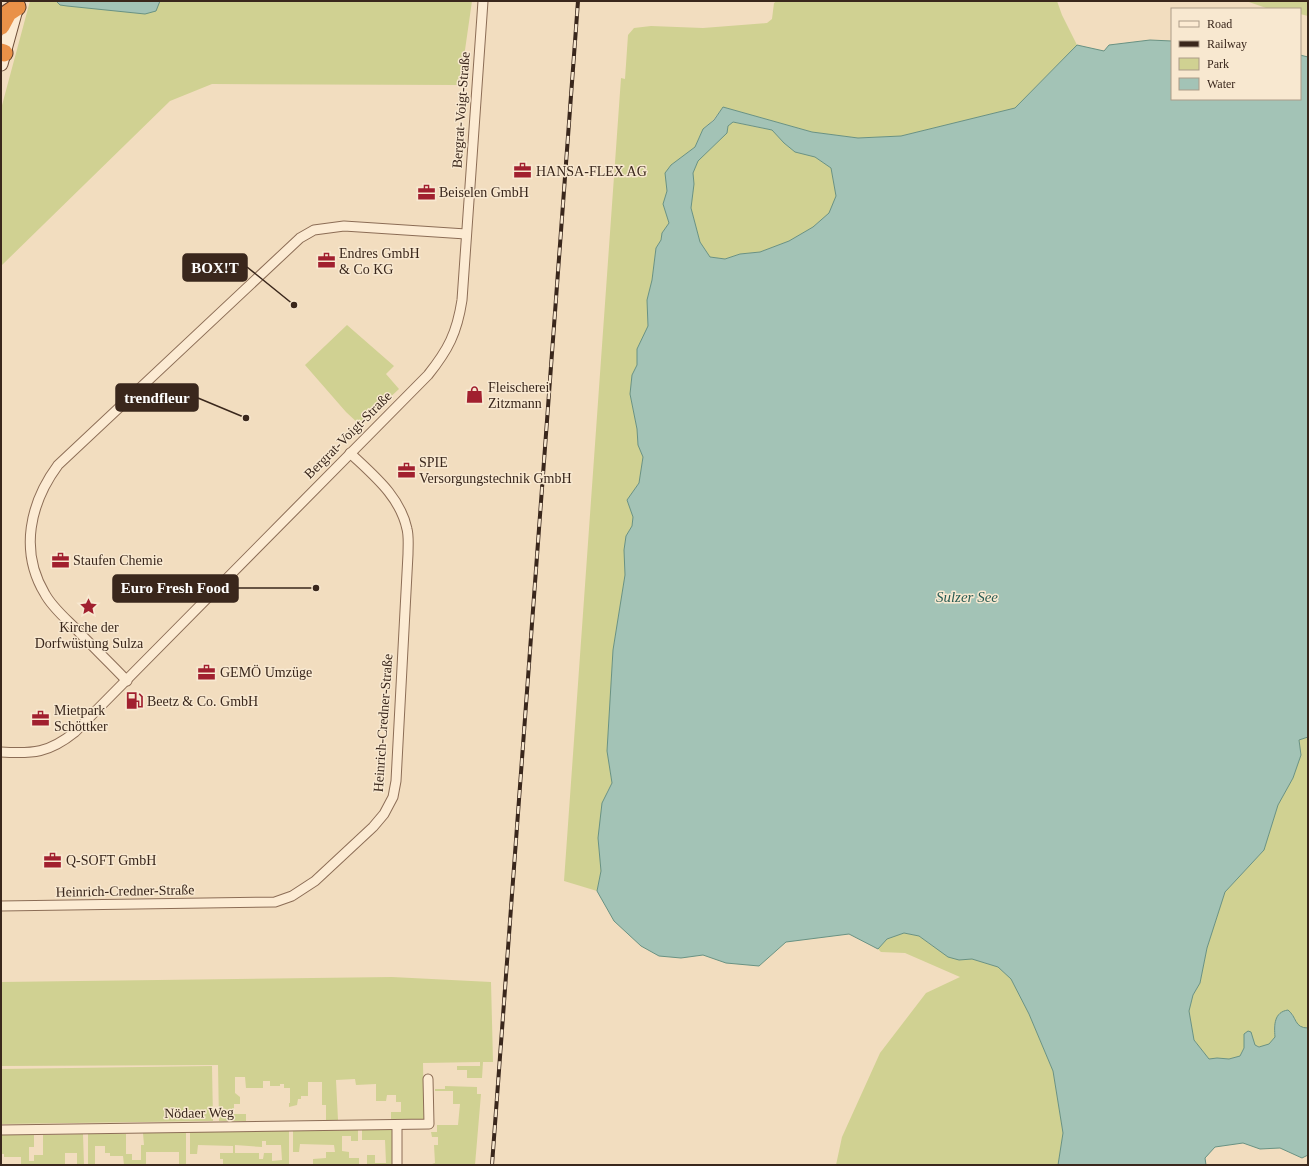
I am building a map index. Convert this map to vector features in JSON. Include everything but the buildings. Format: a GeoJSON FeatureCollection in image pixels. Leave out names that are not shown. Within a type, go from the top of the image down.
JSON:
{"type":"FeatureCollection","features":[{"type":"Feature","properties":{"kind":"highway"},"geometry":{"type":"LineString","coordinates":[[1,26],[8,13],[18,4]]}},
{"type":"Feature","properties":{"kind":"main road"},"geometry":{"type":"LineString","coordinates":[[2,56],[18,4]]}},
{"type":"Feature","properties":{"kind":"street","name":"Bergrat-Voigt-Straße"},"geometry":{"type":"LineString","coordinates":[[1,752],[32,753],[43,751],[59,744],[75,732],[428,376],[451,342],[459,322],[484,1]]}},
{"type":"Feature","properties":{"kind":"street"},"geometry":{"type":"LineString","coordinates":[[127,681],[59,612],[45,594],[34,567],[30,542],[32,520],[36,502],[46,482],[54,471],[173,355],[300,238],[314,230],[344,226],[466,234]]}},
{"type":"Feature","properties":{"kind":"street","name":"Heinrich-Credner-Straße"},"geometry":{"type":"LineString","coordinates":[[1,906],[275,902],[292,896],[315,882],[384,814],[393,797],[396,781],[408,530],[402,512],[390,492],[350,453]]}},
{"type":"Feature","properties":{"kind":"street","name":"Nödaer Weg"},"geometry":{"type":"LineString","coordinates":[[1,1130],[429,1124],[428,1080]]}},
{"type":"Feature","properties":{"kind":"street"},"geometry":{"type":"LineString","coordinates":[[397,1125],[397,1165]]}},
{"type":"Feature","properties":{"kind":"green space"},"geometry":{"type":"Polygon","coordinates":[[[30,1],[472,1],[460,85],[212,84],[170,101],[1,266],[1,109],[30,1]]]}},
{"type":"Feature","properties":{"kind":"green space"},"geometry":{"type":"Polygon","coordinates":[[[777,1],[1057,1],[1062,15],[1077,45],[1015,108],[901,136],[858,138],[812,132],[723,107],[713,120],[703,129],[695,147],[671,165],[666,173],[667,191],[663,204],[669,223],[662,233],[661,240],[656,248],[652,280],[647,300],[648,327],[637,349],[637,365],[632,375],[630,394],[637,429],[638,445],[643,457],[639,483],[627,500],[633,517],[632,526],[626,536],[624,550],[625,575],[613,650],[607,751],[612,783],[607,792],[598,838],[601,871],[597,891],[564,881],[621,78],[625,79],[628,35],[634,28],[651,26],[703,28],[767,23],[772,19],[774,3],[777,1]]]}},
{"type":"Feature","properties":{"kind":"green space"},"geometry":{"type":"Polygon","coordinates":[[[1246,1],[1308,1],[1308,16],[1301,14],[1301,8],[1266,8],[1246,1]]]}},
{"type":"Feature","properties":{"kind":"green space"},"geometry":{"type":"Polygon","coordinates":[[[732,122],[772,130],[795,152],[815,157],[831,168],[836,196],[829,213],[813,227],[789,241],[760,252],[740,254],[725,259],[710,257],[700,242],[691,208],[694,184],[693,173],[698,161],[727,133],[728,125],[732,122]]]}},
{"type":"Feature","properties":{"kind":"green space"},"geometry":{"type":"Polygon","coordinates":[[[347,325],[394,366],[386,374],[399,389],[360,425],[346,412],[305,365],[347,325]]]}},
{"type":"Feature","properties":{"kind":"green space"},"geometry":{"type":"Polygon","coordinates":[[[1308,737],[1308,1028],[1299,1026],[1292,1013],[1274,1026],[1275,1037],[1269,1044],[1262,1047],[1255,1045],[1251,1032],[1240,1056],[1229,1059],[1209,1059],[1194,1040],[1189,1011],[1193,995],[1200,983],[1207,948],[1225,892],[1264,850],[1278,805],[1293,778],[1301,755],[1299,740],[1308,737]]]}},
{"type":"Feature","properties":{"kind":"green space"},"geometry":{"type":"Polygon","coordinates":[[[904,933],[919,936],[934,947],[959,960],[972,959],[998,967],[1011,979],[1029,1014],[1053,1071],[1063,1133],[1058,1165],[836,1165],[842,1137],[880,1053],[926,993],[960,977],[905,953],[881,952],[878,949],[887,939],[904,933]]]}},
{"type":"Feature","properties":{"kind":"green space"},"geometry":{"type":"Polygon","coordinates":[[[392,977],[491,982],[493,1062],[483,1062],[482,1078],[467,1078],[467,1070],[457,1070],[457,1066],[480,1066],[480,1062],[423,1063],[424,1119],[391,1119],[391,1112],[401,1112],[401,1102],[396,1102],[396,1095],[387,1095],[386,1101],[376,1101],[376,1084],[356,1085],[355,1079],[336,1080],[338,1120],[326,1120],[326,1105],[322,1105],[322,1082],[308,1082],[308,1096],[301,1096],[301,1099],[298,1099],[297,1105],[289,1107],[290,1088],[284,1088],[284,1084],[280,1084],[280,1086],[270,1086],[270,1081],[263,1081],[263,1088],[246,1088],[245,1077],[235,1077],[235,1093],[240,1097],[240,1104],[234,1104],[234,1114],[246,1114],[246,1121],[219,1121],[218,1065],[1,1066],[1,982],[392,977]]]}},
{"type":"Feature","properties":{"kind":"green space"},"geometry":{"type":"Polygon","coordinates":[[[212,1066],[213,1121],[1,1124],[1,1069],[212,1066]]]}},
{"type":"Feature","properties":{"kind":"green space"},"geometry":{"type":"Polygon","coordinates":[[[445,1086],[477,1087],[477,1094],[481,1094],[475,1165],[429,1165],[435,1163],[434,1145],[438,1145],[438,1137],[432,1137],[431,1132],[437,1132],[437,1125],[458,1125],[460,1104],[453,1104],[453,1091],[435,1091],[435,1089],[445,1089],[445,1086]]]}},
{"type":"Feature","properties":{"kind":"green space"},"geometry":{"type":"Polygon","coordinates":[[[358,1130],[358,1141],[351,1141],[351,1136],[342,1136],[342,1151],[349,1152],[349,1158],[359,1158],[359,1165],[313,1165],[313,1159],[326,1158],[326,1152],[335,1152],[334,1145],[300,1144],[299,1152],[293,1152],[293,1131],[358,1130]]]}},
{"type":"Feature","properties":{"kind":"green space"},"geometry":{"type":"Polygon","coordinates":[[[362,1130],[392,1130],[392,1165],[367,1165],[367,1155],[375,1155],[375,1163],[386,1163],[385,1140],[362,1140],[362,1130]]]}},
{"type":"Feature","properties":{"kind":"green space"},"geometry":{"type":"Polygon","coordinates":[[[289,1131],[289,1165],[223,1165],[223,1159],[220,1159],[220,1153],[233,1153],[233,1146],[198,1145],[197,1154],[190,1154],[190,1132],[289,1131]],[[262,1141],[262,1147],[235,1145],[235,1153],[259,1153],[259,1159],[263,1159],[264,1153],[272,1153],[272,1161],[282,1160],[281,1145],[266,1145],[266,1141],[262,1141]]]}},
{"type":"Feature","properties":{"kind":"green space"},"geometry":{"type":"Polygon","coordinates":[[[143,1133],[186,1133],[186,1165],[179,1165],[179,1152],[146,1152],[146,1165],[124,1165],[123,1156],[110,1156],[110,1153],[105,1153],[105,1146],[95,1146],[95,1165],[88,1165],[88,1134],[126,1134],[126,1154],[132,1154],[132,1160],[141,1160],[141,1145],[144,1145],[143,1133]]]}},
{"type":"Feature","properties":{"kind":"green space"},"geometry":{"type":"Polygon","coordinates":[[[83,1134],[84,1165],[77,1165],[77,1153],[65,1153],[65,1165],[21,1165],[21,1157],[4,1157],[4,1154],[1,1154],[1,1135],[34,1135],[34,1147],[29,1147],[29,1161],[34,1161],[34,1155],[43,1155],[43,1135],[83,1134]]]}},
{"type":"Feature","properties":{"kind":"water"},"geometry":{"type":"Polygon","coordinates":[[[56,1],[160,1],[156,11],[145,14],[60,5],[56,1]]]}},
{"type":"Feature","properties":{"kind":"water","name":"Sulzer See"},"geometry":{"type":"Polygon","coordinates":[[[1150,40],[1171,41],[1171,100],[1301,100],[1301,55],[1308,57],[1308,737],[1299,740],[1301,755],[1293,778],[1278,805],[1264,850],[1225,892],[1207,948],[1200,983],[1193,995],[1189,1011],[1194,1040],[1209,1059],[1229,1059],[1240,1056],[1244,1048],[1244,1034],[1248,1031],[1251,1032],[1255,1045],[1259,1047],[1269,1044],[1275,1037],[1277,1016],[1283,1011],[1288,1010],[1300,1026],[1303,1028],[1308,1028],[1308,1155],[1302,1158],[1280,1148],[1260,1149],[1243,1143],[1215,1147],[1205,1158],[1206,1165],[1058,1165],[1063,1133],[1053,1071],[1029,1014],[1011,979],[998,967],[972,959],[959,960],[948,957],[919,936],[904,933],[887,939],[878,949],[849,934],[786,942],[759,966],[726,963],[703,955],[681,958],[659,956],[641,946],[614,921],[597,891],[601,871],[598,838],[602,803],[612,783],[607,751],[613,650],[625,575],[624,550],[626,536],[632,526],[633,517],[627,500],[639,483],[643,457],[638,445],[637,429],[630,394],[632,375],[637,365],[637,349],[648,326],[647,300],[652,280],[656,248],[661,240],[662,233],[669,223],[663,204],[667,191],[665,173],[671,165],[695,147],[703,129],[714,120],[723,107],[812,132],[858,138],[901,136],[1015,108],[1077,45],[1104,51],[1109,45],[1150,40]],[[733,122],[728,126],[727,133],[698,161],[693,173],[694,184],[691,208],[700,242],[710,257],[725,259],[740,254],[760,252],[789,241],[813,227],[829,213],[836,196],[831,168],[815,157],[795,152],[772,130],[733,122]]]}},
{"type":"Feature","properties":{"kind":"railway"},"geometry":{"type":"LineString","coordinates":[[492,1165],[578,1]]}},
{"type":"Feature","properties":{"kind":"place","name":"HANSA-FLEX AG"},"geometry":{"type":"Point","coordinates":[523,171]}},
{"type":"Feature","properties":{"kind":"place","name":"Beiselen GmbH"},"geometry":{"type":"Point","coordinates":[426,192]}},
{"type":"Feature","properties":{"kind":"place","name":"Endres GmbH & Co KG"},"geometry":{"type":"Point","coordinates":[326,261]}},
{"type":"Feature","properties":{"kind":"place","name":"BOX!T"},"geometry":{"type":"Point","coordinates":[294,305]}},
{"type":"Feature","properties":{"kind":"place","name":"Fleischerei Zitzmann"},"geometry":{"type":"Point","coordinates":[475,395]}},
{"type":"Feature","properties":{"kind":"place","name":"trendfleur"},"geometry":{"type":"Point","coordinates":[246,418]}},
{"type":"Feature","properties":{"kind":"place","name":"SPIE Versorgungstechnik GmbH"},"geometry":{"type":"Point","coordinates":[406,470]}},
{"type":"Feature","properties":{"kind":"place","name":"Staufen Chemie"},"geometry":{"type":"Point","coordinates":[60,560]}},
{"type":"Feature","properties":{"kind":"place","name":"Euro Fresh Food"},"geometry":{"type":"Point","coordinates":[316,588]}},
{"type":"Feature","properties":{"kind":"place","name":"Kirche der Dorfwüstung Sulza"},"geometry":{"type":"Point","coordinates":[89,607]}},
{"type":"Feature","properties":{"kind":"place","name":"GEMÖ Umzüge"},"geometry":{"type":"Point","coordinates":[207,672]}},
{"type":"Feature","properties":{"kind":"place","name":"Beetz & Co. GmbH"},"geometry":{"type":"Point","coordinates":[134,701]}},
{"type":"Feature","properties":{"kind":"place","name":"Mietpark Schöttker"},"geometry":{"type":"Point","coordinates":[41,718]}},
{"type":"Feature","properties":{"kind":"place","name":"Q-SOFT GmbH"},"geometry":{"type":"Point","coordinates":[53,860]}}]}
